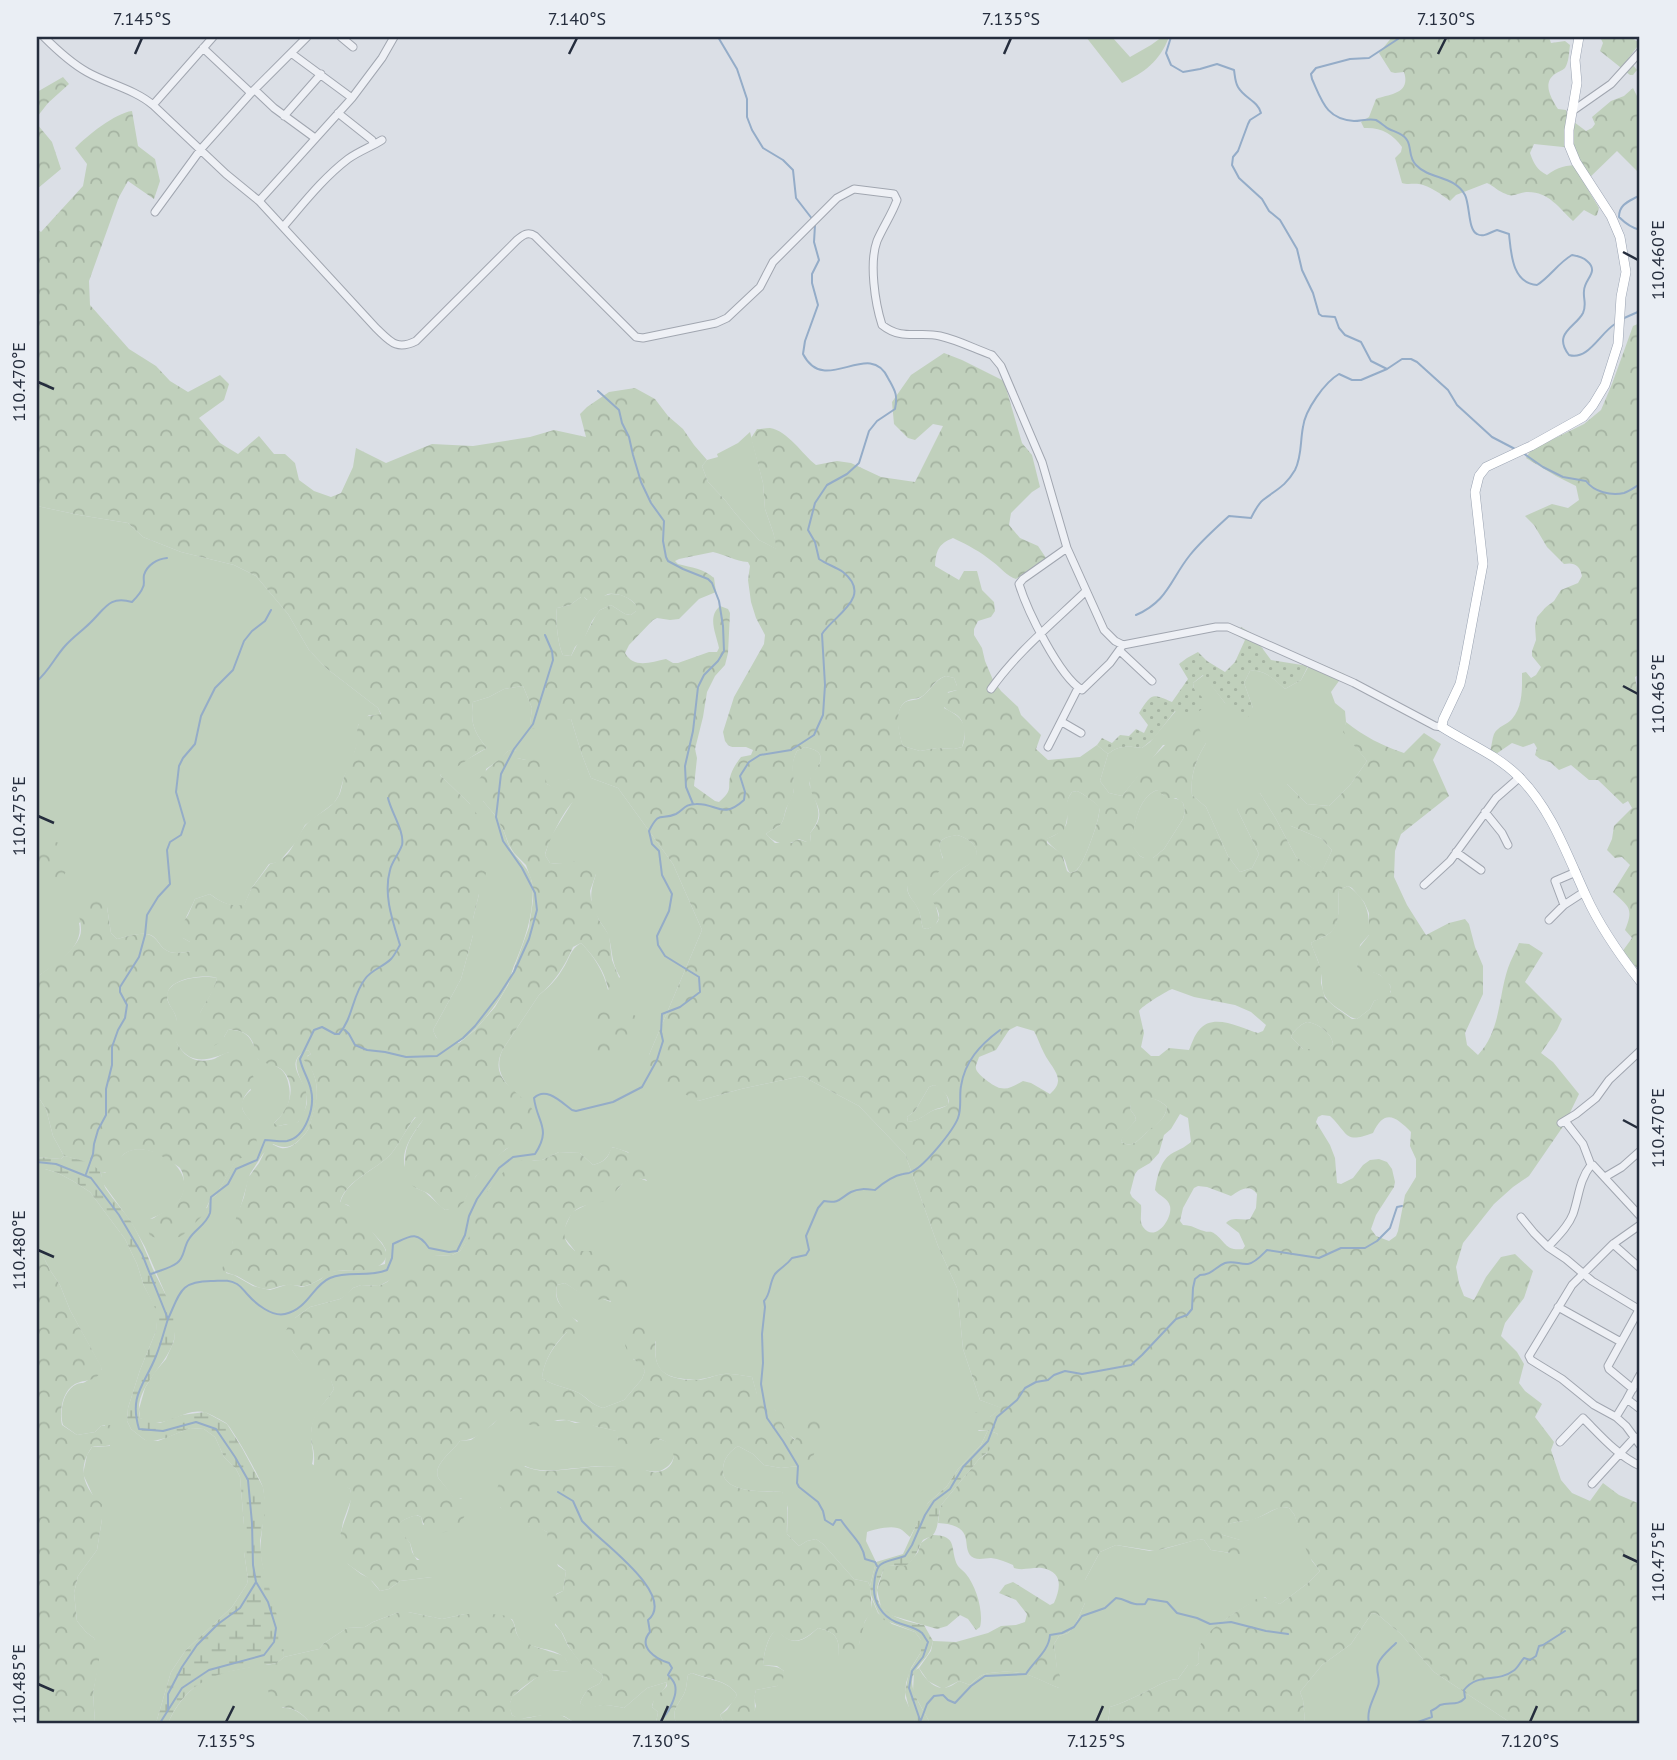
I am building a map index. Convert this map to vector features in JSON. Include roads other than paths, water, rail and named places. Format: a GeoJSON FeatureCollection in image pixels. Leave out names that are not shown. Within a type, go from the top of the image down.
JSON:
{"type":"FeatureCollection","features":[{"type":"Feature","properties":{"kind":"main road"},"geometry":{"type":"LineString","coordinates":[[1579,37],[1575,60],[1576,90],[1569,130],[1571,152],[1586,180],[1611,216],[1620,237],[1626,272],[1615,356],[1605,384],[1583,417],[1486,467],[1479,476],[1475,492],[1483,564],[1460,684],[1442,727],[1498,760],[1520,777],[1543,807],[1601,926],[1640,981]]}},
{"type":"Feature","properties":{"kind":"street"},"geometry":{"type":"LineString","coordinates":[[44,37],[60,54],[86,72],[153,105],[259,201],[376,328],[392,343],[403,346],[416,341],[523,235],[530,233],[535,236],[633,335],[643,338],[716,323],[727,318],[760,287],[773,262],[837,198],[854,189],[896,195],[897,200],[877,240],[874,258],[875,287],[882,325],[898,334],[938,335],[996,358],[1042,462],[1066,548],[1104,629],[1152,681]]}},
{"type":"Feature","properties":{"kind":"street"},"geometry":{"type":"LineString","coordinates":[[153,105],[213,37]]}},
{"type":"Feature","properties":{"kind":"street"},"geometry":{"type":"LineString","coordinates":[[155,212],[201,149],[307,37]]}},
{"type":"Feature","properties":{"kind":"street"},"geometry":{"type":"LineString","coordinates":[[341,37],[353,47]]}},
{"type":"Feature","properties":{"kind":"street"},"geometry":{"type":"LineString","coordinates":[[259,201],[352,98],[394,37]]}},
{"type":"Feature","properties":{"kind":"street"},"geometry":{"type":"LineString","coordinates":[[203,48],[253,92],[315,138]]}},
{"type":"Feature","properties":{"kind":"street"},"geometry":{"type":"LineString","coordinates":[[1571,112],[1611,84],[1640,52]]}},
{"type":"Feature","properties":{"kind":"street"},"geometry":{"type":"LineString","coordinates":[[291,54],[352,98]]}},
{"type":"Feature","properties":{"kind":"street"},"geometry":{"type":"LineString","coordinates":[[284,116],[321,74]]}},
{"type":"Feature","properties":{"kind":"street"},"geometry":{"type":"LineString","coordinates":[[338,113],[372,140],[373,144]]}},
{"type":"Feature","properties":{"kind":"street"},"geometry":{"type":"LineString","coordinates":[[283,227],[318,187],[347,160],[382,140]]}},
{"type":"Feature","properties":{"kind":"street"},"geometry":{"type":"LineString","coordinates":[[1066,548],[1019,584],[1041,635],[1057,661],[1079,688],[1084,689],[1121,648],[1216,627],[1228,627],[1354,682],[1442,727]]}},
{"type":"Feature","properties":{"kind":"street"},"geometry":{"type":"LineString","coordinates":[[991,689],[1005,668],[1086,591]]}},
{"type":"Feature","properties":{"kind":"street"},"geometry":{"type":"LineString","coordinates":[[1048,747],[1079,688]]}},
{"type":"Feature","properties":{"kind":"street"},"geometry":{"type":"LineString","coordinates":[[1062,722],[1081,733]]}},
{"type":"Feature","properties":{"kind":"street"},"geometry":{"type":"LineString","coordinates":[[1424,885],[1450,861],[1496,797],[1520,777]]}},
{"type":"Feature","properties":{"kind":"street"},"geometry":{"type":"LineString","coordinates":[[1485,812],[1508,845]]}},
{"type":"Feature","properties":{"kind":"street"},"geometry":{"type":"LineString","coordinates":[[1456,852],[1481,870]]}},
{"type":"Feature","properties":{"kind":"street"},"geometry":{"type":"LineString","coordinates":[[1564,905],[1555,881],[1576,872]]}},
{"type":"Feature","properties":{"kind":"street"},"geometry":{"type":"LineString","coordinates":[[1549,920],[1564,905],[1584,892]]}},
{"type":"Feature","properties":{"kind":"street"},"geometry":{"type":"LineString","coordinates":[[1548,1247],[1561,1234],[1571,1218],[1580,1184],[1591,1165],[1583,1144],[1563,1122],[1596,1098],[1609,1080],[1640,1051]]}},
{"type":"Feature","properties":{"kind":"street"},"geometry":{"type":"LineString","coordinates":[[1605,1177],[1622,1167],[1640,1151]]}},
{"type":"Feature","properties":{"kind":"street"},"geometry":{"type":"LineString","coordinates":[[1591,1165],[1640,1216]]}},
{"type":"Feature","properties":{"kind":"street"},"geometry":{"type":"LineString","coordinates":[[1521,1217],[1548,1247],[1582,1273],[1640,1309],[1608,1368],[1633,1388]]}},
{"type":"Feature","properties":{"kind":"street"},"geometry":{"type":"LineString","coordinates":[[1592,1484],[1619,1454],[1638,1441],[1616,1417],[1594,1405],[1529,1357],[1572,1284],[1613,1244],[1640,1225]]}},
{"type":"Feature","properties":{"kind":"street"},"geometry":{"type":"LineString","coordinates":[[1613,1244],[1640,1268]]}},
{"type":"Feature","properties":{"kind":"street"},"geometry":{"type":"LineString","coordinates":[[1558,1307],[1621,1342]]}},
{"type":"Feature","properties":{"kind":"street"},"geometry":{"type":"LineString","coordinates":[[1616,1417],[1640,1376]]}},
{"type":"Feature","properties":{"kind":"street"},"geometry":{"type":"LineString","coordinates":[[1627,1399],[1640,1409]]}},
{"type":"Feature","properties":{"kind":"street"},"geometry":{"type":"LineString","coordinates":[[1560,1443],[1594,1405]]}},
{"type":"Feature","properties":{"kind":"street"},"geometry":{"type":"LineString","coordinates":[[1583,1418],[1619,1454],[1640,1466]]}},
{"type":"Feature","properties":{"kind":"waterway"},"geometry":{"type":"LineString","coordinates":[[718,37],[737,69],[747,99],[747,117],[752,130],[763,148],[783,160],[793,170],[796,198],[813,220]]}},
{"type":"Feature","properties":{"kind":"waterway"},"geometry":{"type":"LineString","coordinates":[[1171,37],[1166,53],[1171,65],[1183,72],[1217,64],[1234,70],[1238,87],[1261,113],[1250,120],[1232,165],[1239,178],[1280,220],[1297,249],[1319,314],[1335,317],[1345,335],[1361,342],[1371,361],[1387,369]]}},
{"type":"Feature","properties":{"kind":"waterway"},"geometry":{"type":"LineString","coordinates":[[1401,37],[1369,58],[1350,59],[1316,68],[1311,74],[1312,79],[1326,108],[1345,120],[1376,120],[1404,136],[1416,165],[1455,184],[1465,195],[1474,232],[1482,235],[1497,230],[1509,234],[1514,266],[1522,279],[1537,285],[1572,255],[1591,265],[1592,272],[1585,287],[1583,313],[1564,336],[1564,347],[1569,355],[1576,356],[1588,350],[1615,324]]}},
{"type":"Feature","properties":{"kind":"waterway"},"geometry":{"type":"LineString","coordinates":[[1640,195],[1623,205],[1619,217],[1640,230]]}},
{"type":"Feature","properties":{"kind":"waterway"},"geometry":{"type":"LineString","coordinates":[[168,1319],[182,1290],[193,1283],[234,1282],[265,1309],[275,1314],[285,1314],[299,1307],[330,1278],[387,1270],[392,1258],[393,1244],[409,1237],[421,1239],[429,1248],[457,1251],[477,1199],[499,1168],[513,1157],[535,1154],[540,1145],[543,1131],[534,1098],[548,1094],[576,1111],[613,1102],[642,1087],[657,1060],[663,1041],[662,1014],[680,1007],[700,992],[699,977],[665,956],[658,945],[657,936],[669,911],[672,894],[662,875],[659,851],[652,844],[649,831],[658,818],[676,814],[689,805],[703,804],[725,810],[736,806],[744,800],[745,792],[740,776],[749,762],[760,755],[791,750],[814,735],[823,715],[825,685],[822,634],[849,605],[854,590],[851,581],[843,572],[819,559],[815,542],[808,530],[815,503],[827,485],[847,474],[859,463],[869,431],[877,421],[895,409],[896,404],[894,390],[880,367],[870,363],[823,370],[812,366],[803,354],[818,305],[812,283],[812,274],[819,260],[814,242],[815,225]]}},
{"type":"Feature","properties":{"kind":"waterway"},"geometry":{"type":"LineString","coordinates":[[1622,319],[1640,311]]}},
{"type":"Feature","properties":{"kind":"waterway"},"geometry":{"type":"LineString","coordinates":[[1136,615],[1162,596],[1190,555],[1229,516],[1251,518],[1261,502],[1288,480],[1299,459],[1303,427],[1308,413],[1322,390],[1339,374],[1352,380],[1361,380],[1402,359],[1411,359],[1448,390],[1457,405],[1492,437],[1515,449]]}},
{"type":"Feature","properties":{"kind":"waterway"},"geometry":{"type":"LineString","coordinates":[[598,391],[619,410],[641,482],[664,521],[663,541],[668,561],[708,579],[719,601],[724,651],[704,675],[698,687],[693,731],[685,766],[686,787],[693,804]]}},
{"type":"Feature","properties":{"kind":"waterway"},"geometry":{"type":"LineString","coordinates":[[1523,453],[1563,477],[1586,481],[1603,492],[1624,493],[1640,484]]}},
{"type":"Feature","properties":{"kind":"waterway"},"geometry":{"type":"LineString","coordinates":[[37,681],[65,646],[108,605],[118,600],[132,602],[142,589],[147,568],[156,561],[167,558]]}},
{"type":"Feature","properties":{"kind":"waterway"},"geometry":{"type":"LineString","coordinates":[[86,1174],[98,1130],[106,1115],[106,1089],[112,1065],[112,1047],[125,1018],[127,1005],[120,987],[139,957],[147,915],[170,884],[167,850],[170,842],[181,835],[185,823],[176,792],[179,766],[195,744],[201,716],[215,688],[233,670],[244,641],[265,621],[271,610]]}},
{"type":"Feature","properties":{"kind":"waterway"},"geometry":{"type":"LineString","coordinates":[[345,1030],[355,1045],[367,1050],[406,1057],[437,1056],[475,1026],[514,972],[529,939],[537,910],[535,893],[503,841],[496,817],[501,774],[514,749],[533,724],[553,660],[545,635]]}},
{"type":"Feature","properties":{"kind":"waterway"},"geometry":{"type":"LineString","coordinates":[[151,1274],[180,1261],[189,1239],[208,1217],[211,1197],[228,1184],[236,1169],[257,1160],[265,1140],[287,1141],[304,1128],[312,1097],[300,1059],[314,1030],[322,1027],[339,1034],[365,979],[391,959],[400,945],[390,908],[388,879],[402,840],[388,798]]}},
{"type":"Feature","properties":{"kind":"waterway"},"geometry":{"type":"LineString","coordinates":[[877,1566],[875,1562],[865,1559],[859,1543],[841,1520],[836,1520],[833,1525],[825,1520],[818,1502],[799,1487],[798,1466],[767,1418],[761,1384],[764,1301],[775,1274],[792,1258],[806,1255],[809,1250],[806,1236],[818,1208],[824,1201],[837,1201],[857,1190],[875,1190],[891,1178],[918,1168],[938,1147],[958,1118],[961,1086],[970,1061],[1000,1030]]}},
{"type":"Feature","properties":{"kind":"waterway"},"geometry":{"type":"LineString","coordinates":[[37,1162],[56,1164],[91,1178],[119,1215],[142,1254],[168,1319],[158,1351],[139,1391],[136,1407],[139,1429],[163,1431],[196,1422],[216,1429],[248,1480],[253,1565],[256,1582],[268,1602],[276,1628],[274,1642],[264,1655],[209,1670],[182,1688],[160,1723]]}},
{"type":"Feature","properties":{"kind":"waterway"},"geometry":{"type":"LineString","coordinates":[[921,1723],[909,1688],[912,1671],[923,1657],[928,1642],[922,1633],[896,1622],[883,1612],[875,1598],[875,1577],[882,1563],[905,1556],[934,1501],[950,1489],[963,1467],[988,1441],[997,1417],[1017,1400],[1025,1388],[1048,1380],[1054,1375],[1065,1371],[1082,1374],[1131,1365],[1176,1319],[1187,1315],[1192,1309],[1195,1279],[1200,1275],[1208,1274],[1228,1262],[1251,1263],[1267,1250],[1319,1258],[1341,1248],[1365,1248],[1390,1228],[1397,1207],[1402,1206]]}},
{"type":"Feature","properties":{"kind":"waterway"},"geometry":{"type":"LineString","coordinates":[[558,1492],[573,1501],[582,1521],[634,1570],[653,1598],[654,1610],[648,1620],[650,1632],[647,1647],[659,1659],[669,1663],[672,1668],[668,1675],[676,1689],[672,1704],[661,1723]]}},
{"type":"Feature","properties":{"kind":"waterway"},"geometry":{"type":"LineString","coordinates":[[168,1709],[168,1694],[197,1645],[218,1624],[240,1608],[256,1582]]}},
{"type":"Feature","properties":{"kind":"waterway"},"geometry":{"type":"LineString","coordinates":[[921,1720],[927,1704],[934,1696],[943,1695],[955,1703],[985,1676],[1026,1674],[1044,1651],[1050,1635],[1074,1627],[1082,1616],[1105,1608],[1116,1598],[1135,1604],[1145,1604],[1148,1599],[1167,1602],[1177,1613],[1210,1624],[1231,1622],[1288,1634]]}},
{"type":"Feature","properties":{"kind":"waterway"},"geometry":{"type":"LineString","coordinates":[[1415,1723],[1432,1717],[1431,1711],[1440,1705],[1457,1703],[1465,1698],[1464,1690],[1475,1681],[1507,1675],[1524,1658],[1530,1660],[1536,1656],[1539,1646],[1565,1631]]}},
{"type":"Feature","properties":{"kind":"waterway"},"geometry":{"type":"LineString","coordinates":[[1369,1723],[1369,1709],[1379,1683],[1378,1664],[1396,1643]]}}]}
